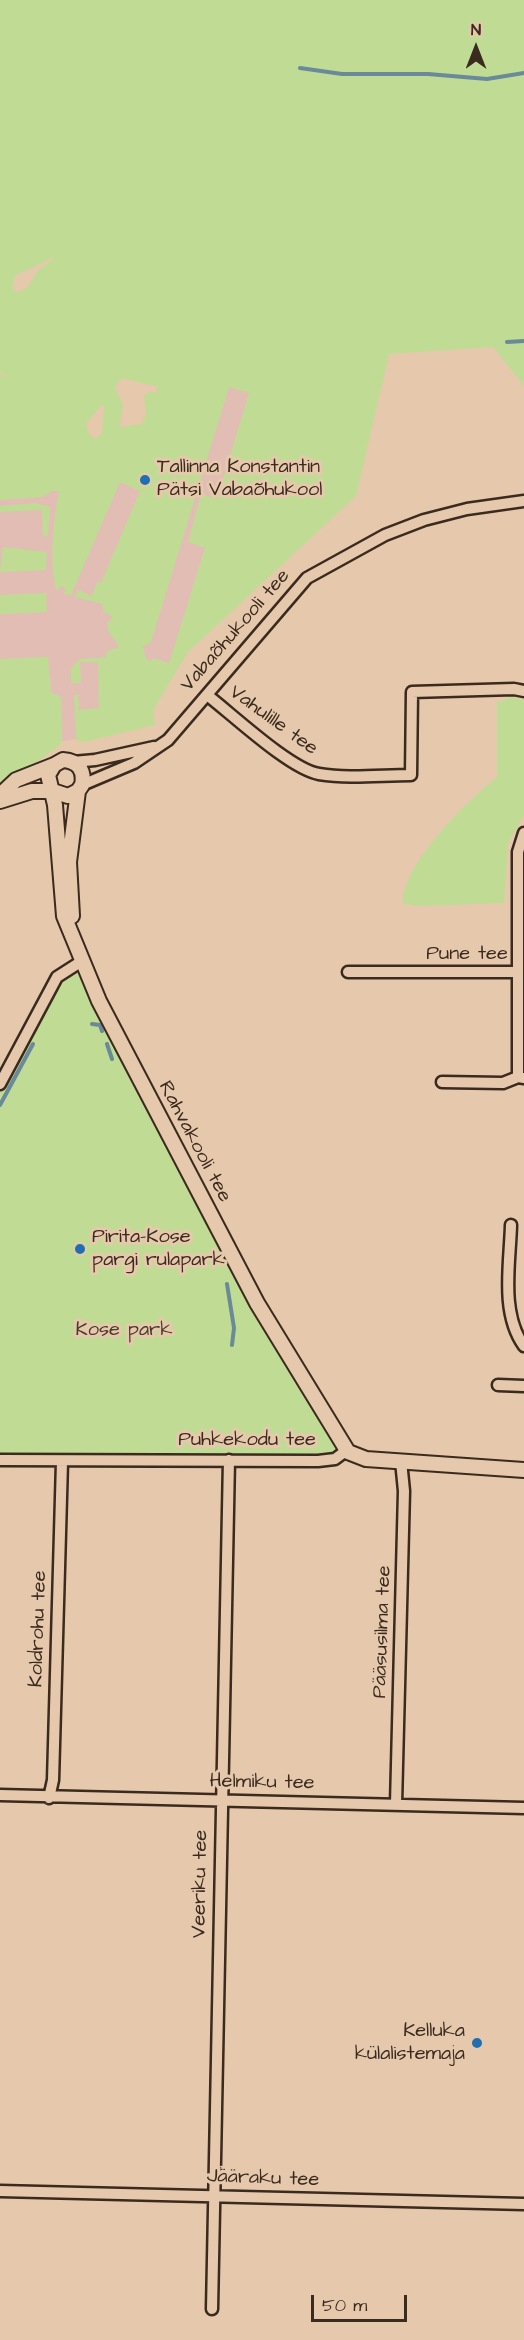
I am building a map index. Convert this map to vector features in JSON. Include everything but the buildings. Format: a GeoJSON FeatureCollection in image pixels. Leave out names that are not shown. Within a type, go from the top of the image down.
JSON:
{"type":"FeatureCollection","features":[{"type":"Feature","properties":{"kind":"street","name":"Vabaõhukooli tee"},"geometry":{"type":"LineString","coordinates":[[80,788],[134,763],[168,740],[308,578],[385,535],[424,520],[467,509],[524,501]]}},
{"type":"Feature","properties":{"kind":"street","name":"Vahulille tee"},"geometry":{"type":"LineString","coordinates":[[207,695],[287,758],[317,774],[340,776],[411,775],[412,692],[514,689],[524,691]]}},
{"type":"Feature","properties":{"kind":"street","name":"Vabaõhukooli tee"},"geometry":{"type":"LineString","coordinates":[[73,762],[95,760],[157,746]]}},
{"type":"Feature","properties":{"kind":"street"},"geometry":{"type":"LineString","coordinates":[[0,795],[16,780],[63,760],[73,762],[82,771],[80,788],[63,796],[53,791],[29,791],[0,801]]}},
{"type":"Feature","properties":{"kind":"street"},"geometry":{"type":"LineString","coordinates":[[53,791],[48,781],[54,765]]}},
{"type":"Feature","properties":{"kind":"street","name":"Rahvakooli tee"},"geometry":{"type":"LineString","coordinates":[[74,939],[69,862],[80,788]]}},
{"type":"Feature","properties":{"kind":"street","name":"Rahvakooli tee"},"geometry":{"type":"LineString","coordinates":[[53,791],[62,904],[82,961],[124,1051],[257,1303],[346,1450]]}},
{"type":"Feature","properties":{"kind":"street"},"geometry":{"type":"LineString","coordinates":[[518,972],[518,852],[524,833]]}},
{"type":"Feature","properties":{"kind":"street"},"geometry":{"type":"LineString","coordinates":[[0,1084],[57,977],[82,961]]}},
{"type":"Feature","properties":{"kind":"street","name":"Pune tee"},"geometry":{"type":"LineString","coordinates":[[348,972],[518,972],[521,1077],[503,1083],[442,1082]]}},
{"type":"Feature","properties":{"kind":"street"},"geometry":{"type":"LineString","coordinates":[[511,1225],[509,1299],[519,1338],[524,1346]]}},
{"type":"Feature","properties":{"kind":"street"},"geometry":{"type":"LineString","coordinates":[[498,1385],[524,1386]]}},
{"type":"Feature","properties":{"kind":"street"},"geometry":{"type":"LineString","coordinates":[[346,1450],[360,1458],[524,1470]]}},
{"type":"Feature","properties":{"kind":"street","name":"Puhkekodu tee"},"geometry":{"type":"LineString","coordinates":[[0,1460],[62,1462],[325,1460],[336,1458],[346,1450]]}},
{"type":"Feature","properties":{"kind":"street","name":"Veeriku tee"},"geometry":{"type":"LineString","coordinates":[[212,2309],[229,1460]]}},
{"type":"Feature","properties":{"kind":"street","name":"Pääsusilma tee"},"geometry":{"type":"LineString","coordinates":[[396,1804],[404,1491],[401,1461]]}},
{"type":"Feature","properties":{"kind":"street","name":"Koldrohu tee"},"geometry":{"type":"LineString","coordinates":[[49,1798],[53,1780],[62,1462]]}},
{"type":"Feature","properties":{"kind":"street","name":"Helmiku tee"},"geometry":{"type":"LineString","coordinates":[[0,1795],[524,1808]]}},
{"type":"Feature","properties":{"kind":"street","name":"Jääraku tee"},"geometry":{"type":"LineString","coordinates":[[0,2191],[524,2204]]}},
{"type":"Feature","properties":{"kind":"shaded area","name":"Tallinna Konstantin Pätsi Vabaõhukool"},"geometry":{"type":"Polygon","coordinates":[[[223,185],[299,240],[170,664],[82,738],[57,742],[0,776],[0,374],[26,384],[55,481],[138,449],[223,185]]]}},
{"type":"Feature","properties":{"kind":"green space"},"geometry":{"type":"Polygon","coordinates":[[[0,0],[524,0],[524,386],[493,347],[389,354],[356,496],[188,652],[153,710],[155,725],[84,742],[76,740],[74,695],[81,695],[78,696],[79,710],[99,708],[98,662],[80,662],[81,683],[71,683],[71,668],[80,659],[106,657],[107,651],[117,648],[118,645],[108,631],[107,623],[113,617],[103,611],[103,604],[75,597],[78,590],[92,596],[97,582],[101,583],[140,491],[120,482],[71,595],[64,594],[65,588],[61,586],[57,591],[52,556],[59,491],[52,491],[43,497],[0,500],[0,374],[12,378],[0,372],[0,0]],[[54,257],[15,276],[12,288],[17,292],[21,291],[54,257]],[[122,378],[115,387],[123,406],[119,427],[142,424],[146,414],[144,397],[148,392],[157,392],[158,387],[122,378]],[[229,387],[151,642],[143,647],[146,659],[152,661],[153,658],[169,663],[205,548],[188,542],[201,494],[217,499],[249,393],[229,387]],[[101,405],[89,421],[86,421],[88,433],[95,439],[102,433],[104,407],[101,405]]]}},
{"type":"Feature","properties":{"kind":"green space"},"geometry":{"type":"Polygon","coordinates":[[[36,503],[50,507],[48,535],[43,537],[42,510],[0,512],[0,506],[36,503]]]}},
{"type":"Feature","properties":{"kind":"green space"},"geometry":{"type":"Polygon","coordinates":[[[3,547],[47,552],[46,570],[0,572],[3,547]]]}},
{"type":"Feature","properties":{"kind":"green space"},"geometry":{"type":"Polygon","coordinates":[[[46,593],[47,612],[0,614],[0,595],[46,593]]]}},
{"type":"Feature","properties":{"kind":"green space"},"geometry":{"type":"Polygon","coordinates":[[[48,657],[51,692],[61,697],[62,743],[0,788],[0,659],[48,657]]]}},
{"type":"Feature","properties":{"kind":"green space"},"geometry":{"type":"Polygon","coordinates":[[[511,697],[524,700],[524,815],[508,843],[504,903],[422,906],[403,904],[405,888],[424,853],[469,801],[497,777],[497,702],[511,697]]]}},
{"type":"Feature","properties":{"kind":"green space","name":"Kose park"},"geometry":{"type":"Polygon","coordinates":[[[71,974],[79,975],[84,980],[102,1023],[268,1335],[328,1430],[335,1446],[332,1454],[0,1457],[0,1091],[54,990],[71,974]]]}},
{"type":"Feature","properties":{"kind":"waterway"},"geometry":{"type":"LineString","coordinates":[[300,68],[342,74],[428,74],[487,79],[524,73]]}},
{"type":"Feature","properties":{"kind":"waterway"},"geometry":{"type":"LineString","coordinates":[[507,342],[524,341]]}},
{"type":"Feature","properties":{"kind":"waterway"},"geometry":{"type":"LineString","coordinates":[[92,1024],[100,1025],[102,1031]]}},
{"type":"Feature","properties":{"kind":"waterway"},"geometry":{"type":"LineString","coordinates":[[0,1105],[33,1044]]}},
{"type":"Feature","properties":{"kind":"waterway"},"geometry":{"type":"LineString","coordinates":[[107,1044],[112,1059]]}},
{"type":"Feature","properties":{"kind":"waterway"},"geometry":{"type":"LineString","coordinates":[[227,1284],[234,1328],[232,1345]]}},
{"type":"Feature","properties":{"kind":"place","name":"Tallinna Konstantin Pätsi Vabaõhukool"},"geometry":{"type":"Point","coordinates":[145,480]}},
{"type":"Feature","properties":{"kind":"place","name":"Pirita-Kose pargi rulapark"},"geometry":{"type":"Point","coordinates":[80,1249]}},
{"type":"Feature","properties":{"kind":"place","name":"Kelluka külalistemaja"},"geometry":{"type":"Point","coordinates":[477,2043]}}]}
